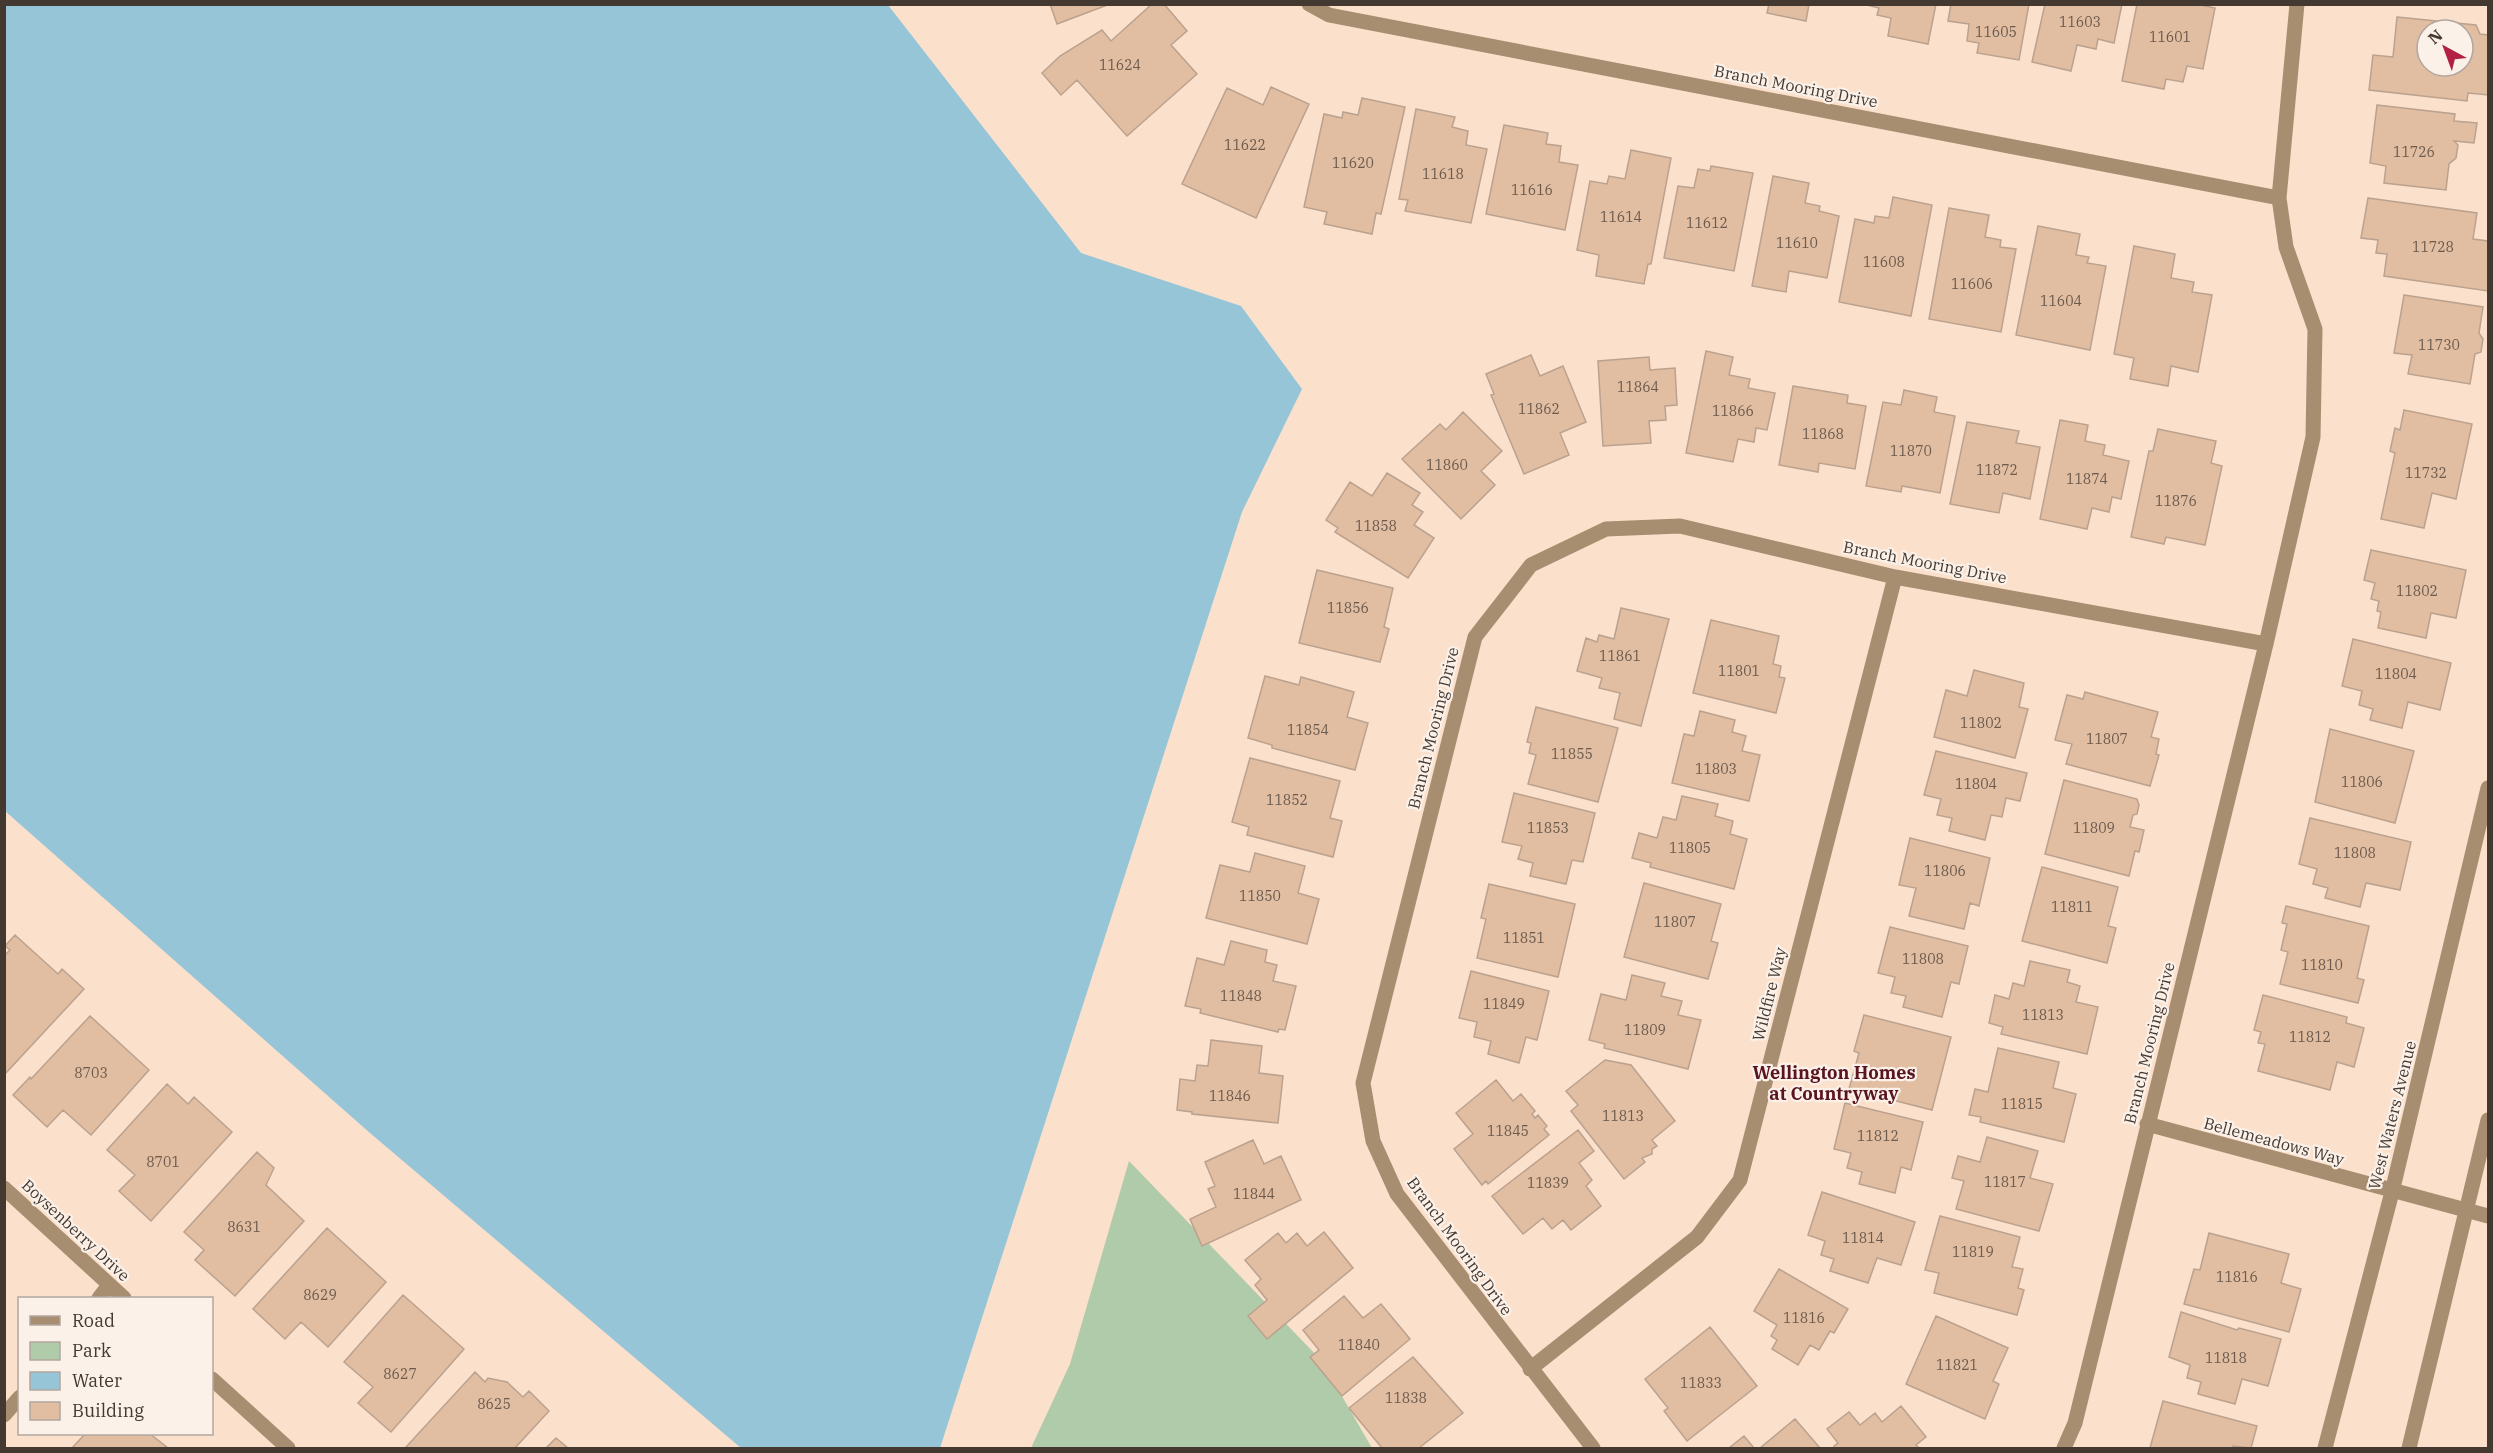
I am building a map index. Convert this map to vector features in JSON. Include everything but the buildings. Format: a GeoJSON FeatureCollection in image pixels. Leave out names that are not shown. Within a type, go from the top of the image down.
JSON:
{"type":"FeatureCollection","features":[{"type":"Feature","properties":{"kind":"street","name":"Branch Mooring Drive"},"geometry":{"type":"LineString","coordinates":[[1309,4],[1329,15],[2279,198]]}},
{"type":"Feature","properties":{"kind":"street","name":"Branch Mooring Drive"},"geometry":{"type":"LineString","coordinates":[[2064,1449],[2075,1422],[2266,644],[2313,437],[2315,330],[2286,248],[2279,198],[2297,4]]}},
{"type":"Feature","properties":{"kind":"street","name":"Branch Mooring Drive"},"geometry":{"type":"LineString","coordinates":[[1593,1449],[1397,1194],[1373,1141],[1363,1083],[1475,637],[1531,565],[1606,529],[1680,526],[1895,577],[2266,644]]}},
{"type":"Feature","properties":{"kind":"street","name":"Wildfire Way"},"geometry":{"type":"LineString","coordinates":[[1530,1369],[1697,1237],[1740,1180],[1895,577]]}},
{"type":"Feature","properties":{"kind":"street","name":"West Waters Avenue"},"geometry":{"type":"LineString","coordinates":[[2325,1449],[2392,1192],[2488,788]]}},
{"type":"Feature","properties":{"kind":"street"},"geometry":{"type":"LineString","coordinates":[[2409,1449],[2488,1120]]}},
{"type":"Feature","properties":{"kind":"street","name":"Bellemeadows Way"},"geometry":{"type":"LineString","coordinates":[[2147,1124],[2392,1192],[2488,1216]]}},
{"type":"Feature","properties":{"kind":"street","name":"Boysenberry Drive"},"geometry":{"type":"LineString","coordinates":[[4,1188],[122,1297]]}},
{"type":"Feature","properties":{"kind":"street"},"geometry":{"type":"LineString","coordinates":[[100,1297],[109,1285]]}},
{"type":"Feature","properties":{"kind":"street"},"geometry":{"type":"LineString","coordinates":[[213,1379],[288,1449]]}},
{"type":"Feature","properties":{"kind":"street"},"geometry":{"type":"LineString","coordinates":[[4,1415],[18,1399]]}},
{"type":"Feature","properties":{"kind":"green space"},"geometry":{"type":"Polygon","coordinates":[[[1129,1161],[1321,1360],[1372,1448],[1031,1448],[1070,1364],[1129,1161]]]}},
{"type":"Feature","properties":{"kind":"water"},"geometry":{"type":"Polygon","coordinates":[[[5,4],[888,5],[1081,253],[1241,306],[1302,389],[1242,512],[940,1448],[741,1448],[370,1133],[5,811],[5,4]]]}},
{"type":"Feature","properties":{"kind":"district","name":"Wellington Homes at Countryway"},"geometry":{"type":"Point","coordinates":[1834,1082]}}]}
